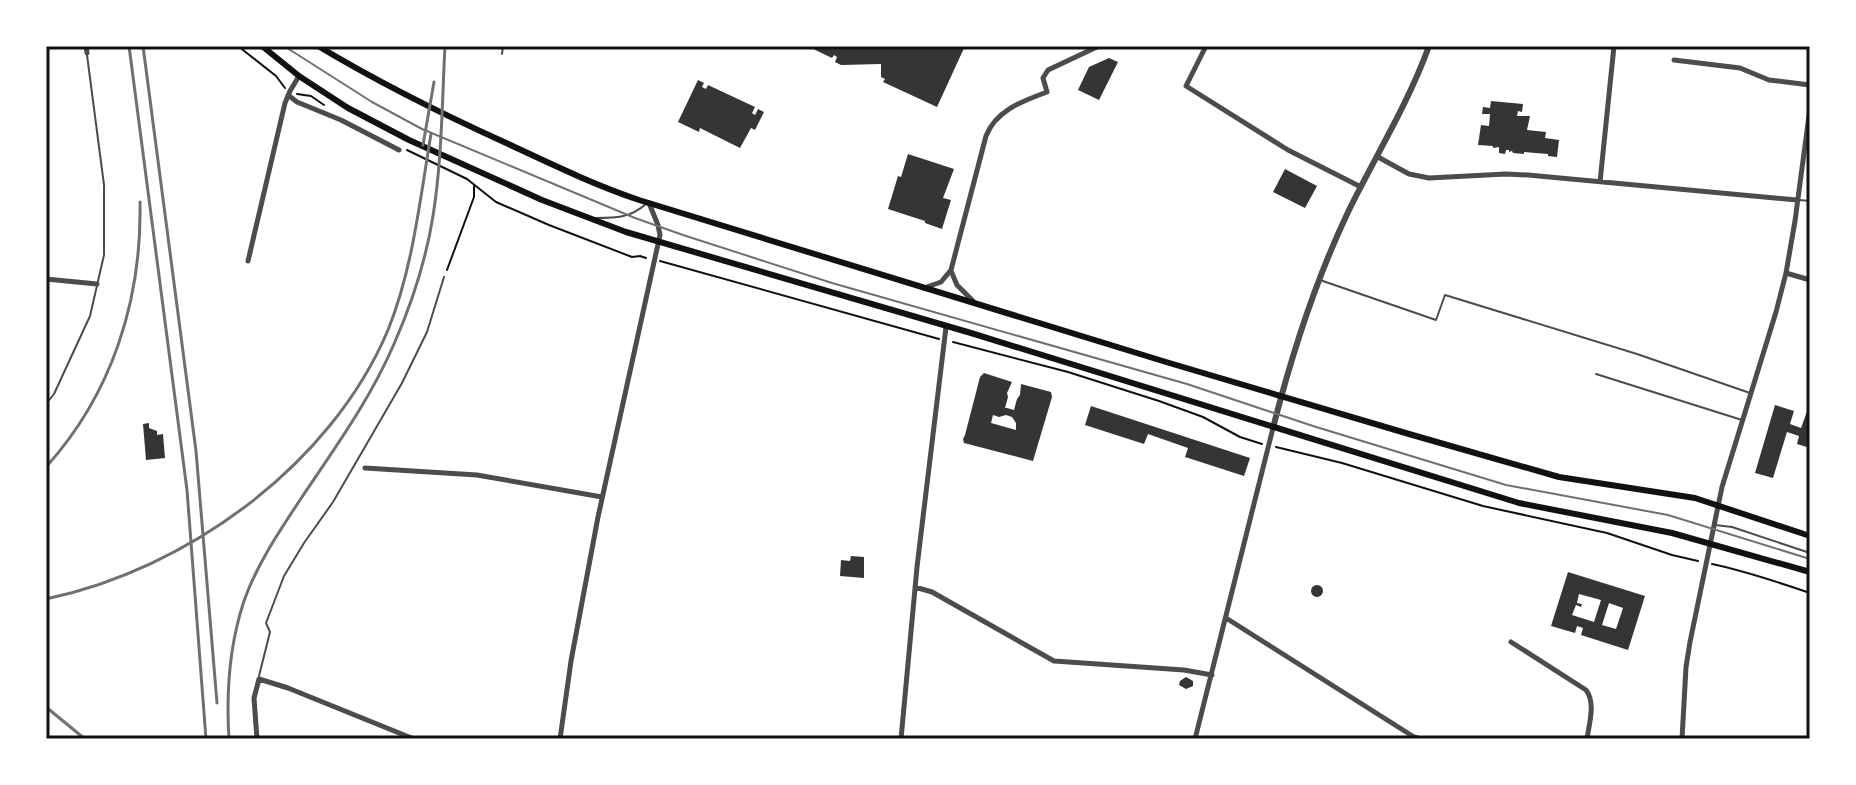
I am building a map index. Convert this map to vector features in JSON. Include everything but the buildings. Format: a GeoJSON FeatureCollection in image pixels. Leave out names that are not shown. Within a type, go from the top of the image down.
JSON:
{"type":"FeatureCollection","features":[{"type":"Feature","properties":{"kind":"main road"},"geometry":{"type":"LineString","coordinates":[[262,46],[299,76],[348,108],[409,140],[587,218],[658,243],[1085,368],[1519,503],[1672,533],[1810,572]]}},
{"type":"Feature","properties":{"kind":"main road"},"geometry":{"type":"LineString","coordinates":[[318,46],[415,101],[600,186],[648,202],[1281,397],[1559,477],[1687,497],[1810,536]]}},
{"type":"Feature","properties":{"kind":"street"},"geometry":{"type":"LineString","coordinates":[[923,288],[941,282],[951,270],[990,128],[1006,111],[1047,92],[1043,78],[1048,70],[1099,46]]}},
{"type":"Feature","properties":{"kind":"street"},"geometry":{"type":"LineString","coordinates":[[1206,46],[1186,86],[1288,150],[1361,188]]}},
{"type":"Feature","properties":{"kind":"street"},"geometry":{"type":"LineString","coordinates":[[1195,739],[1281,397],[1319,279],[1361,188],[1409,98],[1429,46]]}},
{"type":"Feature","properties":{"kind":"street"},"geometry":{"type":"LineString","coordinates":[[1600,182],[1614,46]]}},
{"type":"Feature","properties":{"kind":"street"},"geometry":{"type":"LineString","coordinates":[[1674,60],[1740,68],[1769,80],[1810,85]]}},
{"type":"Feature","properties":{"kind":"street"},"geometry":{"type":"LineString","coordinates":[[248,261],[291,95],[299,76]]}},
{"type":"Feature","properties":{"kind":"street"},"geometry":{"type":"LineString","coordinates":[[291,95],[297,102],[400,149]]}},
{"type":"Feature","properties":{"kind":"street"},"geometry":{"type":"LineString","coordinates":[[1682,739],[1686,667],[1722,487],[1786,273],[1810,108]]}},
{"type":"Feature","properties":{"kind":"street"},"geometry":{"type":"LineString","coordinates":[[1378,157],[1409,174],[1429,178],[1506,174],[1797,200]]}},
{"type":"Feature","properties":{"kind":"street"},"geometry":{"type":"LineString","coordinates":[[560,739],[571,661],[602,497],[658,243],[658,225],[648,202]]}},
{"type":"Feature","properties":{"kind":"street"},"geometry":{"type":"LineString","coordinates":[[951,270],[957,285],[976,304]]}},
{"type":"Feature","properties":{"kind":"street"},"geometry":{"type":"LineString","coordinates":[[1786,273],[1810,280]]}},
{"type":"Feature","properties":{"kind":"street"},"geometry":{"type":"LineString","coordinates":[[46,279],[97,284]]}},
{"type":"Feature","properties":{"kind":"street"},"geometry":{"type":"LineString","coordinates":[[901,739],[915,587],[946,327]]}},
{"type":"Feature","properties":{"kind":"street"},"geometry":{"type":"LineString","coordinates":[[365,468],[477,475],[602,497]]}},
{"type":"Feature","properties":{"kind":"street"},"geometry":{"type":"LineString","coordinates":[[915,587],[932,592],[1054,661],[1184,670],[1212,675]]}},
{"type":"Feature","properties":{"kind":"street"},"geometry":{"type":"LineString","coordinates":[[1226,618],[1421,739]]}},
{"type":"Feature","properties":{"kind":"street"},"geometry":{"type":"LineString","coordinates":[[1511,642],[1590,695],[1587,739]]}},
{"type":"Feature","properties":{"kind":"street"},"geometry":{"type":"LineString","coordinates":[[257,739],[254,698],[259,679],[414,739]]}},
{"type":"Feature","properties":{"kind":"lane"},"geometry":{"type":"LineString","coordinates":[[502,54],[503,46]]}},
{"type":"Feature","properties":{"kind":"lane"},"geometry":{"type":"LineString","coordinates":[[46,404],[54,394],[90,316],[104,255],[104,185],[86,49]]}},
{"type":"Feature","properties":{"kind":"lane"},"geometry":{"type":"LineString","coordinates":[[1797,200],[1810,201]]}},
{"type":"Feature","properties":{"kind":"lane"},"geometry":{"type":"LineString","coordinates":[[587,218],[632,215],[648,202]]}},
{"type":"Feature","properties":{"kind":"lane"},"geometry":{"type":"LineString","coordinates":[[259,679],[270,632],[266,623],[284,576],[333,502],[402,383],[427,332],[444,277]]}},
{"type":"Feature","properties":{"kind":"lane"},"geometry":{"type":"LineString","coordinates":[[1319,279],[1436,320],[1445,295],[1642,356],[1752,394]]}},
{"type":"Feature","properties":{"kind":"lane"},"geometry":{"type":"LineString","coordinates":[[1596,374],[1743,421]]}},
{"type":"Feature","properties":{"kind":"lane"},"geometry":{"type":"LineString","coordinates":[[1715,525],[1732,527],[1810,553]]}},
{"type":"Feature","properties":{"kind":"path"},"geometry":{"type":"LineString","coordinates":[[238,46],[276,76],[284,87]]}},
{"type":"Feature","properties":{"kind":"path"},"geometry":{"type":"LineString","coordinates":[[291,95],[311,96],[334,111]]}},
{"type":"Feature","properties":{"kind":"path"},"geometry":{"type":"LineString","coordinates":[[400,149],[467,179],[496,202],[632,257],[644,257]]}},
{"type":"Feature","properties":{"kind":"path"},"geometry":{"type":"LineString","coordinates":[[444,277],[474,197],[475,185]]}},
{"type":"Feature","properties":{"kind":"path"},"geometry":{"type":"LineString","coordinates":[[661,261],[940,339]]}},
{"type":"Feature","properties":{"kind":"path"},"geometry":{"type":"LineString","coordinates":[[949,342],[1068,372],[1159,401],[1262,444]]}},
{"type":"Feature","properties":{"kind":"path"},"geometry":{"type":"LineString","coordinates":[[1274,447],[1342,463],[1483,506],[1607,533],[1698,561]]}},
{"type":"Feature","properties":{"kind":"path"},"geometry":{"type":"LineString","coordinates":[[1714,565],[1810,593]]}},
{"type":"Feature","properties":{"kind":"tram line"},"geometry":{"type":"LineString","coordinates":[[284,46],[372,102],[422,129],[683,235],[832,283],[1187,384],[1506,485],[1668,515],[1810,559]]}},
{"type":"Feature","properties":{"kind":"railway"},"geometry":{"type":"LineString","coordinates":[[129,46],[187,490],[206,739]]}},
{"type":"Feature","properties":{"kind":"railway"},"geometry":{"type":"LineString","coordinates":[[143,46],[196,451],[217,703]]}},
{"type":"Feature","properties":{"kind":"railway"},"geometry":{"type":"LineString","coordinates":[[229,739],[228,687],[232,652],[249,587],[276,536],[374,385],[401,329],[418,281],[436,195],[445,46]]}},
{"type":"Feature","properties":{"kind":"railway"},"geometry":{"type":"LineString","coordinates":[[423,145],[434,82]]}},
{"type":"Feature","properties":{"kind":"railway"},"geometry":{"type":"LineString","coordinates":[[46,599],[99,584],[151,563],[202,536],[249,504],[292,467],[330,425],[363,379],[397,306],[415,233],[431,134]]}},
{"type":"Feature","properties":{"kind":"railway"},"geometry":{"type":"LineString","coordinates":[[46,467],[89,409],[118,344],[129,310],[135,274],[140,202]]}},
{"type":"Feature","properties":{"kind":"railway"},"geometry":{"type":"LineString","coordinates":[[46,707],[85,739]]}}]}
